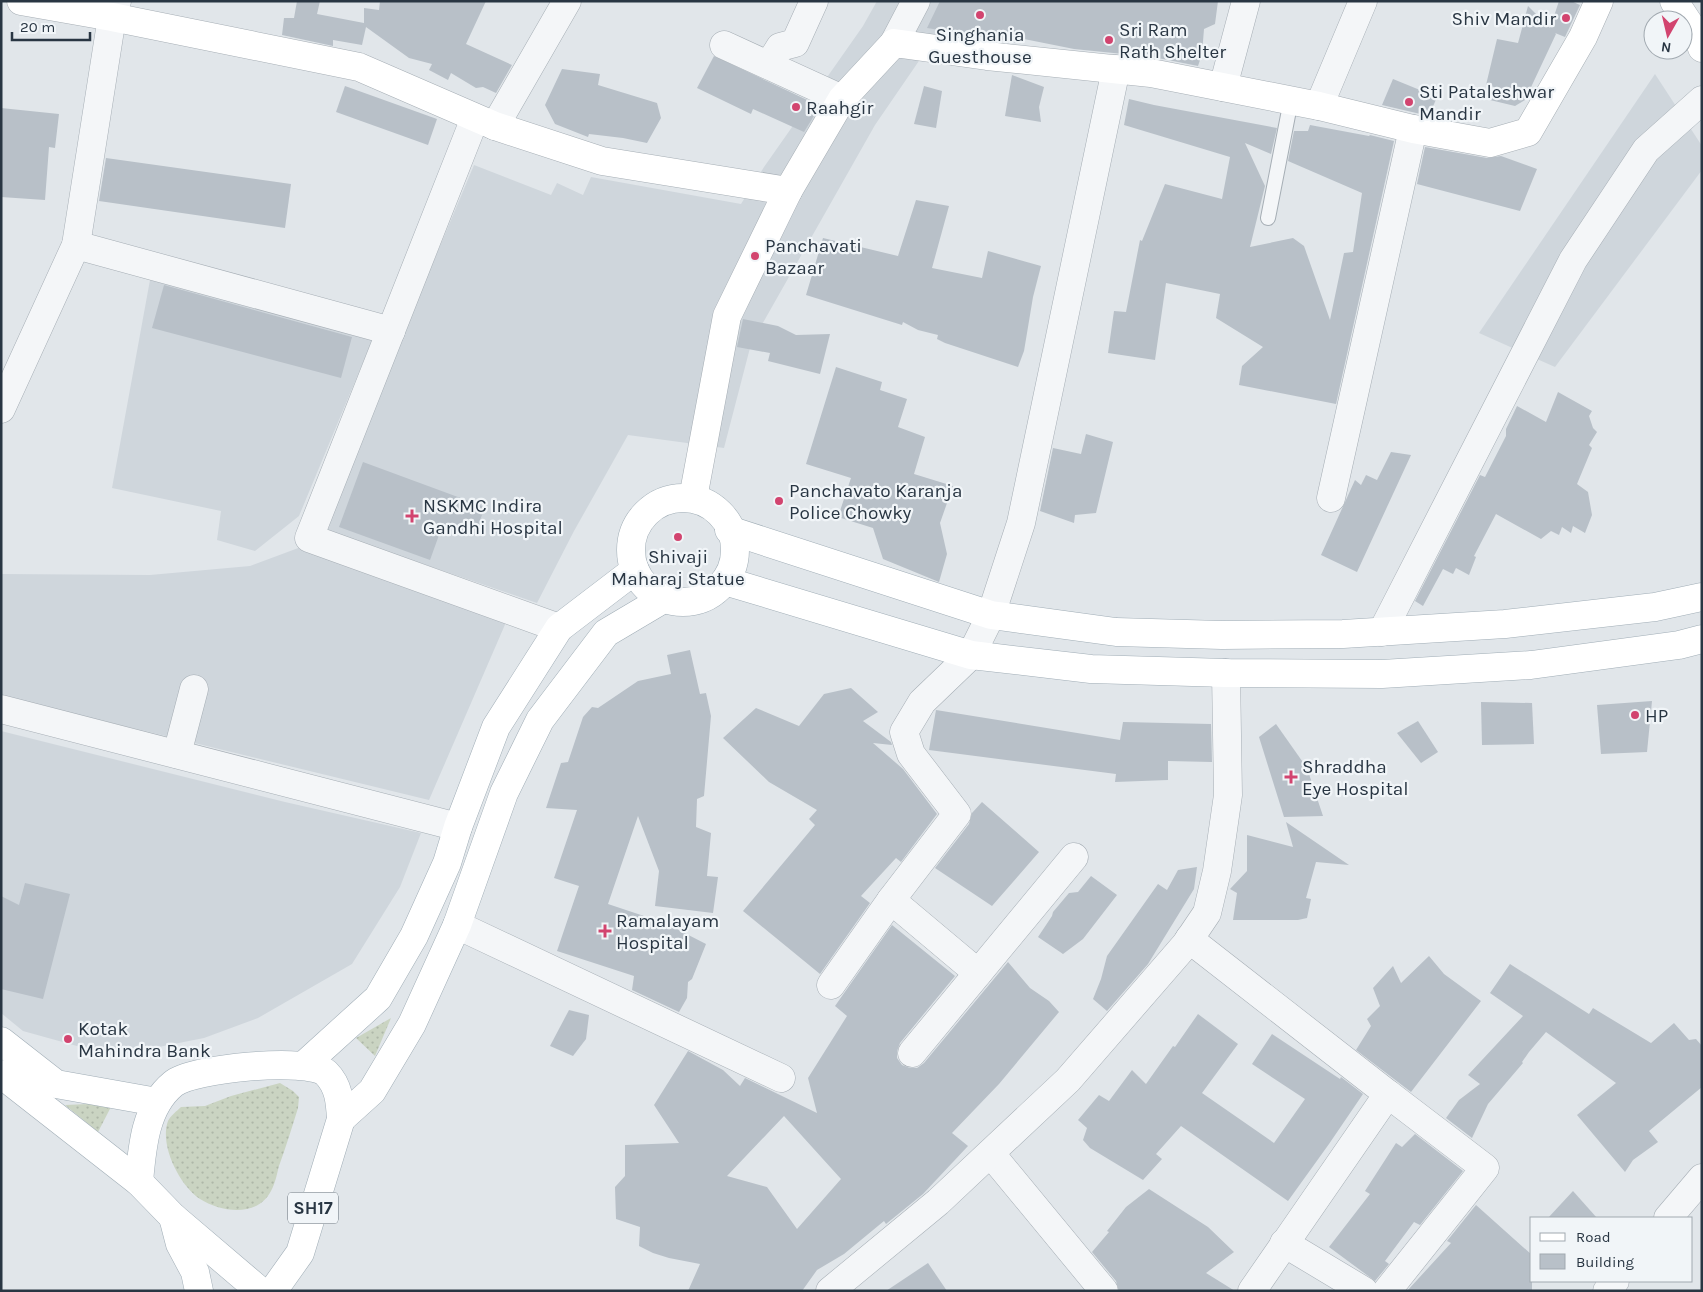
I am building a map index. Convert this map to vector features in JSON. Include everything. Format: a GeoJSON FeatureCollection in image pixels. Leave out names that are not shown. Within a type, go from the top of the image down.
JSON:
{"type":"FeatureCollection","features":[{"type":"Feature","properties":{"kind":"main road"},"geometry":{"type":"LineString","coordinates":[[20,1],[114,9],[358,67],[485,122],[602,161],[788,191]]}},
{"type":"Feature","properties":{"kind":"main road"},"geometry":{"type":"LineString","coordinates":[[693,498],[727,316],[788,191],[842,99],[894,42],[987,56],[1151,73],[1319,106],[1412,129],[1490,143],[1528,132],[1583,37],[1599,1]]}},
{"type":"Feature","properties":{"kind":"main road"},"geometry":{"type":"LineString","coordinates":[[1674,1],[1699,39],[1702,48]]}},
{"type":"Feature","properties":{"kind":"main road"},"geometry":{"type":"LineString","coordinates":[[676,498],[693,498],[710,504],[724,516],[736,548],[733,566],[725,580],[713,592],[698,600],[681,602],[664,598],[650,590],[638,578],[632,562],[630,545],[635,528],[645,513],[659,503],[676,498]]}},
{"type":"Feature","properties":{"kind":"main road"},"geometry":{"type":"LineString","coordinates":[[728,530],[990,615],[1116,632],[1250,635],[1382,632],[1533,620],[1655,607],[1702,598]]}},
{"type":"Feature","properties":{"kind":"main road"},"geometry":{"type":"LineString","coordinates":[[303,1066],[378,998],[414,936],[447,863],[458,827],[496,727],[559,628],[635,570]]}},
{"type":"Feature","properties":{"kind":"main road"},"geometry":{"type":"LineString","coordinates":[[725,580],[971,655],[1091,670],[1382,674],[1531,665],[1702,639]]}},
{"type":"Feature","properties":{"kind":"main road"},"geometry":{"type":"LineString","coordinates":[[341,1119],[372,1091],[412,1024],[457,925],[504,793],[540,720],[606,633],[664,598]]}},
{"type":"Feature","properties":{"kind":"main road"},"geometry":{"type":"LineString","coordinates":[[1,1041],[56,1084],[157,1102]]}},
{"type":"Feature","properties":{"kind":"main road"},"geometry":{"type":"LineString","coordinates":[[139,1182],[143,1142],[157,1102],[174,1083],[188,1077],[232,1068],[303,1066],[324,1072],[334,1084],[340,1098],[341,1119]]}},
{"type":"Feature","properties":{"kind":"main road"},"geometry":{"type":"LineString","coordinates":[[1,1074],[139,1182],[173,1217],[260,1291]]}},
{"type":"Feature","properties":{"kind":"main road","name":"SH17"},"geometry":{"type":"LineString","coordinates":[[272,1291],[300,1253],[341,1119]]}},
{"type":"Feature","properties":{"kind":"main road"},"geometry":{"type":"LineString","coordinates":[[173,1217],[180,1244],[195,1272],[199,1291]]}},
{"type":"Feature","properties":{"kind":"street"},"geometry":{"type":"LineString","coordinates":[[559,628],[309,538],[391,331],[485,122],[566,1]]}},
{"type":"Feature","properties":{"kind":"street"},"geometry":{"type":"LineString","coordinates":[[769,65],[780,47],[795,43],[814,1]]}},
{"type":"Feature","properties":{"kind":"street"},"geometry":{"type":"LineString","coordinates":[[894,42],[916,1]]}},
{"type":"Feature","properties":{"kind":"street"},"geometry":{"type":"LineString","coordinates":[[1223,87],[1246,1]]}},
{"type":"Feature","properties":{"kind":"street"},"geometry":{"type":"LineString","coordinates":[[1319,106],[1363,1]]}},
{"type":"Feature","properties":{"kind":"street"},"geometry":{"type":"LineString","coordinates":[[1,409],[76,245],[114,9]]}},
{"type":"Feature","properties":{"kind":"street"},"geometry":{"type":"LineString","coordinates":[[724,45],[842,99]]}},
{"type":"Feature","properties":{"kind":"street"},"geometry":{"type":"LineString","coordinates":[[831,986],[891,900],[957,814],[911,754],[904,732],[922,702],[971,655],[990,615],[1021,523],[1116,69]]}},
{"type":"Feature","properties":{"kind":"street"},"geometry":{"type":"LineString","coordinates":[[1382,632],[1573,260],[1646,150],[1702,100]]}},
{"type":"Feature","properties":{"kind":"street"},"geometry":{"type":"LineString","coordinates":[[1331,498],[1412,129]]}},
{"type":"Feature","properties":{"kind":"street"},"geometry":{"type":"LineString","coordinates":[[76,245],[391,331]]}},
{"type":"Feature","properties":{"kind":"street"},"geometry":{"type":"LineString","coordinates":[[830,1291],[938,1202],[1068,1080],[1189,939],[1207,914],[1217,871],[1228,795],[1226,673]]}},
{"type":"Feature","properties":{"kind":"street"},"geometry":{"type":"LineString","coordinates":[[177,754],[194,689]]}},
{"type":"Feature","properties":{"kind":"street"},"geometry":{"type":"LineString","coordinates":[[1,709],[458,827]]}},
{"type":"Feature","properties":{"kind":"street"},"geometry":{"type":"LineString","coordinates":[[912,1053],[1074,857]]}},
{"type":"Feature","properties":{"kind":"street"},"geometry":{"type":"LineString","coordinates":[[891,900],[978,972]]}},
{"type":"Feature","properties":{"kind":"street"},"geometry":{"type":"LineString","coordinates":[[457,925],[781,1078]]}},
{"type":"Feature","properties":{"kind":"street"},"geometry":{"type":"LineString","coordinates":[[1189,939],[1484,1168],[1387,1291]]}},
{"type":"Feature","properties":{"kind":"street"},"geometry":{"type":"LineString","coordinates":[[1252,1291],[1388,1094]]}},
{"type":"Feature","properties":{"kind":"street"},"geometry":{"type":"LineString","coordinates":[[991,1154],[1104,1291]]}},
{"type":"Feature","properties":{"kind":"street"},"geometry":{"type":"LineString","coordinates":[[1669,1217],[1702,1178]]}},
{"type":"Feature","properties":{"kind":"street"},"geometry":{"type":"LineString","coordinates":[[1284,1243],[1364,1291]]}},
{"type":"Feature","properties":{"kind":"lane"},"geometry":{"type":"LineString","coordinates":[[1268,218],[1291,100]]}},
{"type":"Feature","properties":{"kind":"shaded area"},"geometry":{"type":"Polygon","coordinates":[[[877,1],[953,1],[934,39],[875,125],[751,344],[724,448],[628,435],[574,531],[537,603],[327,531],[355,449],[474,165],[551,195],[557,183],[583,195],[591,177],[741,204],[764,167],[863,26],[877,1]]]}},
{"type":"Feature","properties":{"kind":"shaded area"},"geometry":{"type":"Polygon","coordinates":[[[1655,74],[1702,146],[1702,170],[1555,367],[1479,333],[1655,74]]]}},
{"type":"Feature","properties":{"kind":"shaded area"},"geometry":{"type":"Polygon","coordinates":[[[152,269],[376,331],[299,516],[255,551],[217,540],[221,511],[112,488],[152,269]]]}},
{"type":"Feature","properties":{"kind":"shaded area"},"geometry":{"type":"Polygon","coordinates":[[[301,547],[507,620],[429,800],[1,696],[1,574],[150,575],[250,566],[301,547]]]}},
{"type":"Feature","properties":{"kind":"shaded area"},"geometry":{"type":"Polygon","coordinates":[[[1,731],[285,802],[421,833],[400,887],[352,964],[258,1018],[204,1038],[113,1056],[23,1031],[1,1013],[1,731]]]}},
{"type":"Feature","properties":{"kind":"green space"},"geometry":{"type":"Polygon","coordinates":[[[391,1018],[375,1056],[356,1038],[391,1018]]]}},
{"type":"Feature","properties":{"kind":"green space"},"geometry":{"type":"Polygon","coordinates":[[[280,1083],[299,1097],[298,1108],[275,1182],[265,1200],[248,1209],[238,1210],[218,1207],[200,1199],[185,1185],[173,1164],[166,1141],[169,1119],[181,1107],[205,1106],[231,1096],[280,1083]]]}},
{"type":"Feature","properties":{"kind":"green space"},"geometry":{"type":"Polygon","coordinates":[[[113,1103],[98,1132],[65,1105],[113,1103]]]}},
{"type":"Feature","properties":{"kind":"building"},"geometry":{"type":"Polygon","coordinates":[[[297,1],[320,1],[317,14],[364,23],[364,8],[379,10],[380,1],[486,1],[466,44],[512,65],[496,93],[483,87],[476,88],[451,73],[448,80],[429,70],[432,64],[409,58],[366,27],[362,45],[333,40],[333,46],[282,35],[284,18],[294,18],[297,1]]]}},
{"type":"Feature","properties":{"kind":"building"},"geometry":{"type":"Polygon","coordinates":[[[940,1],[1218,1],[1215,24],[1204,29],[1202,54],[1198,66],[1153,57],[1074,49],[1019,38],[1018,43],[927,28],[940,1]]]}},
{"type":"Feature","properties":{"kind":"building"},"geometry":{"type":"Polygon","coordinates":[[[1559,1],[1571,1],[1580,5],[1565,37],[1555,33],[1525,100],[1515,106],[1490,100],[1494,87],[1486,85],[1497,39],[1518,43],[1528,6],[1550,28],[1559,1]]]}},
{"type":"Feature","properties":{"kind":"building"},"geometry":{"type":"Polygon","coordinates":[[[714,56],[820,106],[804,132],[753,109],[751,114],[697,88],[714,56]]]}},
{"type":"Feature","properties":{"kind":"building"},"geometry":{"type":"Polygon","coordinates":[[[562,69],[600,74],[598,85],[657,103],[661,118],[647,143],[589,134],[588,137],[555,124],[545,105],[562,69]]]}},
{"type":"Feature","properties":{"kind":"building"},"geometry":{"type":"Polygon","coordinates":[[[1012,75],[1044,87],[1039,107],[1041,122],[1005,116],[1012,75]]]}},
{"type":"Feature","properties":{"kind":"building","name":"Sti Pataleshwar Mandir"},"geometry":{"type":"Polygon","coordinates":[[[1393,79],[1437,97],[1429,116],[1382,105],[1393,79]]]}},
{"type":"Feature","properties":{"kind":"building"},"geometry":{"type":"Polygon","coordinates":[[[345,86],[437,119],[428,145],[336,112],[345,86]]]}},
{"type":"Feature","properties":{"kind":"building"},"geometry":{"type":"Polygon","coordinates":[[[924,86],[942,91],[936,128],[914,124],[924,86]]]}},
{"type":"Feature","properties":{"kind":"building"},"geometry":{"type":"Polygon","coordinates":[[[1129,99],[1277,128],[1271,154],[1245,143],[1265,186],[1250,247],[1293,238],[1304,246],[1330,320],[1344,253],[1353,252],[1362,193],[1288,161],[1294,131],[1308,131],[1310,125],[1394,141],[1336,404],[1239,385],[1242,366],[1263,347],[1216,318],[1220,294],[1166,283],[1155,360],[1108,353],[1114,311],[1126,312],[1140,240],[1142,241],[1165,184],[1222,199],[1230,157],[1124,125],[1129,99]]]}},
{"type":"Feature","properties":{"kind":"building"},"geometry":{"type":"Polygon","coordinates":[[[1,108],[59,114],[55,148],[49,147],[45,200],[1,197],[1,108]]]}},
{"type":"Feature","properties":{"kind":"building"},"geometry":{"type":"Polygon","coordinates":[[[1425,147],[1487,158],[1501,156],[1537,169],[1520,211],[1417,184],[1425,147]]]}},
{"type":"Feature","properties":{"kind":"building"},"geometry":{"type":"Polygon","coordinates":[[[106,158],[291,184],[285,228],[99,201],[106,158]]]}},
{"type":"Feature","properties":{"kind":"building"},"geometry":{"type":"Polygon","coordinates":[[[916,200],[949,206],[932,268],[982,278],[988,251],[1041,266],[1033,297],[1024,351],[1018,367],[945,343],[937,339],[938,335],[918,330],[903,322],[902,325],[806,295],[823,238],[898,256],[916,200]]]}},
{"type":"Feature","properties":{"kind":"building"},"geometry":{"type":"Polygon","coordinates":[[[164,285],[352,337],[341,378],[152,328],[164,285]]]}},
{"type":"Feature","properties":{"kind":"building"},"geometry":{"type":"Polygon","coordinates":[[[743,319],[778,326],[796,335],[830,334],[820,374],[768,361],[770,353],[737,347],[743,319]]]}},
{"type":"Feature","properties":{"kind":"building"},"geometry":{"type":"Polygon","coordinates":[[[836,367],[882,382],[880,390],[907,399],[898,427],[925,437],[914,474],[953,486],[940,523],[947,554],[939,582],[883,559],[873,528],[838,517],[851,478],[806,464],[836,367]]]}},
{"type":"Feature","properties":{"kind":"building"},"geometry":{"type":"Polygon","coordinates":[[[1558,392],[1592,411],[1589,416],[1593,428],[1597,432],[1589,445],[1592,448],[1577,484],[1588,492],[1592,515],[1585,533],[1573,526],[1571,533],[1562,527],[1559,535],[1551,531],[1541,539],[1496,514],[1474,556],[1476,557],[1469,575],[1456,568],[1453,574],[1443,569],[1423,606],[1415,601],[1480,475],[1485,477],[1506,436],[1506,429],[1517,406],[1546,422],[1558,392]]]}},
{"type":"Feature","properties":{"kind":"building"},"geometry":{"type":"Polygon","coordinates":[[[1086,434],[1113,442],[1096,513],[1075,515],[1074,523],[1040,511],[1053,448],[1081,454],[1086,434]]]}},
{"type":"Feature","properties":{"kind":"building"},"geometry":{"type":"Polygon","coordinates":[[[1391,452],[1411,455],[1357,572],[1321,555],[1355,480],[1361,485],[1366,475],[1377,480],[1391,452]]]}},
{"type":"Feature","properties":{"kind":"building","name":"NSKMC Indira Gandhi Hospital"},"geometry":{"type":"Polygon","coordinates":[[[363,462],[485,507],[474,536],[443,524],[430,560],[339,527],[363,462]]]}},
{"type":"Feature","properties":{"kind":"building"},"geometry":{"type":"Polygon","coordinates":[[[690,650],[700,694],[706,693],[711,716],[704,796],[697,799],[696,827],[711,833],[707,876],[718,877],[713,913],[655,906],[659,871],[638,816],[608,904],[665,923],[706,944],[692,979],[688,982],[687,998],[679,1012],[632,990],[634,976],[557,951],[579,886],[554,878],[577,810],[546,808],[561,763],[568,762],[583,717],[592,707],[598,708],[638,681],[671,674],[667,655],[690,650]]]}},
{"type":"Feature","properties":{"kind":"building"},"geometry":{"type":"Polygon","coordinates":[[[851,688],[878,712],[863,721],[891,742],[892,745],[873,743],[903,769],[937,814],[901,862],[896,858],[861,896],[870,903],[820,974],[743,911],[815,825],[809,819],[817,810],[769,782],[723,738],[756,708],[799,726],[824,694],[851,688]]]}},
{"type":"Feature","properties":{"kind":"building"},"geometry":{"type":"Polygon","coordinates":[[[1652,701],[1647,752],[1601,754],[1597,705],[1652,701]]]}},
{"type":"Feature","properties":{"kind":"building"},"geometry":{"type":"Polygon","coordinates":[[[1481,702],[1532,703],[1534,744],[1482,745],[1481,702]]]}},
{"type":"Feature","properties":{"kind":"building"},"geometry":{"type":"Polygon","coordinates":[[[936,710],[1120,740],[1123,722],[1211,724],[1212,762],[1168,761],[1168,780],[1115,782],[1116,774],[929,750],[936,710]]]}},
{"type":"Feature","properties":{"kind":"building"},"geometry":{"type":"Polygon","coordinates":[[[1418,721],[1438,752],[1421,763],[1397,733],[1418,721]]]}},
{"type":"Feature","properties":{"kind":"building"},"geometry":{"type":"Polygon","coordinates":[[[1276,724],[1307,768],[1323,816],[1284,817],[1259,737],[1276,724]]]}},
{"type":"Feature","properties":{"kind":"building"},"geometry":{"type":"Polygon","coordinates":[[[982,802],[1039,852],[992,906],[935,868],[969,824],[972,813],[982,802]]]}},
{"type":"Feature","properties":{"kind":"building"},"geometry":{"type":"Polygon","coordinates":[[[1286,822],[1349,865],[1316,862],[1306,898],[1311,899],[1307,918],[1298,920],[1233,920],[1237,893],[1230,889],[1247,871],[1247,835],[1293,847],[1286,822]]]}},
{"type":"Feature","properties":{"kind":"building"},"geometry":{"type":"Polygon","coordinates":[[[1197,867],[1194,889],[1148,964],[1107,1011],[1093,999],[1107,956],[1158,884],[1167,890],[1178,870],[1197,867]]]}},
{"type":"Feature","properties":{"kind":"building"},"geometry":{"type":"Polygon","coordinates":[[[1091,876],[1117,895],[1083,939],[1063,954],[1038,937],[1053,912],[1069,893],[1078,892],[1091,876]]]}},
{"type":"Feature","properties":{"kind":"building"},"geometry":{"type":"Polygon","coordinates":[[[25,883],[70,894],[43,999],[1,989],[1,896],[19,905],[25,883]]]}},
{"type":"Feature","properties":{"kind":"building"},"geometry":{"type":"Polygon","coordinates":[[[892,925],[955,976],[900,1043],[897,1058],[902,1065],[917,1068],[924,1063],[1008,962],[1030,988],[1049,1001],[1059,1012],[999,1084],[952,1133],[968,1146],[923,1194],[886,1224],[884,1221],[844,1254],[817,1270],[802,1291],[688,1291],[700,1264],[669,1258],[639,1246],[640,1227],[616,1219],[615,1187],[625,1176],[625,1145],[679,1143],[654,1105],[688,1051],[723,1070],[740,1086],[745,1078],[817,1113],[808,1078],[847,1016],[835,1006],[892,925]],[[784,1116],[727,1176],[767,1187],[797,1229],[841,1179],[784,1116]]]}},
{"type":"Feature","properties":{"kind":"building"},"geometry":{"type":"Polygon","coordinates":[[[1429,956],[1444,974],[1481,1001],[1411,1092],[1356,1050],[1371,1026],[1367,1019],[1380,1006],[1373,988],[1393,966],[1401,983],[1429,956]]]}},
{"type":"Feature","properties":{"kind":"building"},"geometry":{"type":"Polygon","coordinates":[[[1510,964],[1589,1014],[1593,1008],[1651,1043],[1674,1023],[1689,1040],[1696,1039],[1702,1046],[1702,1087],[1649,1131],[1658,1142],[1633,1160],[1625,1172],[1577,1115],[1616,1083],[1546,1032],[1529,1052],[1523,1063],[1488,1104],[1472,1138],[1446,1118],[1459,1100],[1480,1084],[1468,1075],[1523,1016],[1490,993],[1510,964]]]}},
{"type":"Feature","properties":{"kind":"building"},"geometry":{"type":"Polygon","coordinates":[[[569,1010],[589,1015],[586,1039],[573,1056],[550,1046],[569,1010]]]}},
{"type":"Feature","properties":{"kind":"building"},"geometry":{"type":"Polygon","coordinates":[[[1198,1014],[1238,1044],[1202,1093],[1274,1143],[1305,1099],[1252,1064],[1272,1034],[1340,1079],[1341,1077],[1363,1094],[1288,1201],[1181,1126],[1156,1154],[1162,1159],[1143,1180],[1090,1148],[1083,1140],[1087,1128],[1078,1120],[1099,1095],[1109,1101],[1132,1070],[1146,1084],[1198,1014]]]}},
{"type":"Feature","properties":{"kind":"building"},"geometry":{"type":"Polygon","coordinates":[[[1415,1134],[1463,1171],[1420,1225],[1414,1222],[1385,1261],[1389,1264],[1375,1281],[1329,1247],[1370,1194],[1365,1191],[1396,1143],[1402,1147],[1415,1134]]]}},
{"type":"Feature","properties":{"kind":"building"},"geometry":{"type":"Polygon","coordinates":[[[1149,1189],[1208,1227],[1234,1252],[1206,1273],[1235,1291],[1119,1291],[1116,1281],[1092,1252],[1109,1232],[1107,1231],[1126,1207],[1149,1189]]]}},
{"type":"Feature","properties":{"kind":"building"},"geometry":{"type":"Polygon","coordinates":[[[1573,1191],[1596,1217],[1549,1217],[1573,1191]]]}},
{"type":"Feature","properties":{"kind":"building"},"geometry":{"type":"Polygon","coordinates":[[[1476,1205],[1530,1253],[1530,1282],[1532,1282],[1532,1291],[1407,1291],[1451,1243],[1447,1241],[1476,1205]]]}},
{"type":"Feature","properties":{"kind":"building"},"geometry":{"type":"Polygon","coordinates":[[[928,1263],[947,1291],[886,1291],[928,1263]]]}},
{"type":"Feature","properties":{"kind":"place","name":"Singhania Guesthouse"},"geometry":{"type":"Point","coordinates":[980,15]}},
{"type":"Feature","properties":{"kind":"place","name":"Shiv Mandir"},"geometry":{"type":"Point","coordinates":[1566,18]}},
{"type":"Feature","properties":{"kind":"place","name":"Sri Ram Rath Shelter"},"geometry":{"type":"Point","coordinates":[1109,40]}},
{"type":"Feature","properties":{"kind":"place","name":"Sti Pataleshwar Mandir"},"geometry":{"type":"Point","coordinates":[1409,102]}},
{"type":"Feature","properties":{"kind":"place","name":"Raahgir"},"geometry":{"type":"Point","coordinates":[796,107]}},
{"type":"Feature","properties":{"kind":"place","name":"Panchavati Bazaar"},"geometry":{"type":"Point","coordinates":[755,256]}},
{"type":"Feature","properties":{"kind":"place","name":"Panchavato Karanja Police Chowky"},"geometry":{"type":"Point","coordinates":[779,501]}},
{"type":"Feature","properties":{"kind":"place","name":"NSKMC Indira Gandhi Hospital"},"geometry":{"type":"Point","coordinates":[412,516]}},
{"type":"Feature","properties":{"kind":"place","name":"Shivaji Maharaj Statue"},"geometry":{"type":"Point","coordinates":[678,537]}},
{"type":"Feature","properties":{"kind":"place","name":"HP"},"geometry":{"type":"Point","coordinates":[1635,715]}},
{"type":"Feature","properties":{"kind":"place","name":"Shraddha Eye Hospital"},"geometry":{"type":"Point","coordinates":[1291,777]}},
{"type":"Feature","properties":{"kind":"place","name":"Ramalayam Hospital"},"geometry":{"type":"Point","coordinates":[605,931]}},
{"type":"Feature","properties":{"kind":"place","name":"Kotak Mahindra Bank"},"geometry":{"type":"Point","coordinates":[68,1039]}}]}
